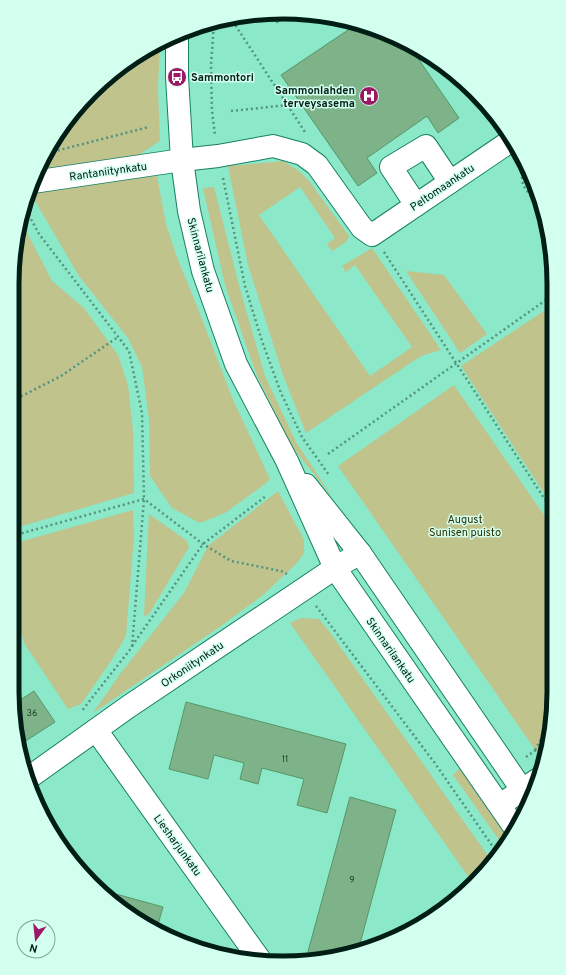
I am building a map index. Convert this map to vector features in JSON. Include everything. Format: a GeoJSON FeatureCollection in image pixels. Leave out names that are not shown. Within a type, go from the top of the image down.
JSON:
{"type":"FeatureCollection","features":[{"type":"Feature","properties":{"kind":"main road","name":"Skinnarilankatu"},"geometry":{"type":"LineString","coordinates":[[177,41],[177,77],[182,160],[189,211],[203,271],[236,364],[287,460],[335,568],[512,824]]}},
{"type":"Feature","properties":{"kind":"main road","name":"Peltomaankatu"},"geometry":{"type":"LineString","coordinates":[[372,235],[507,143]]}},
{"type":"Feature","properties":{"kind":"main road","name":"Rantaniitynkatu"},"geometry":{"type":"LineString","coordinates":[[39,181],[218,156],[273,146],[302,154],[317,165],[362,228],[372,235]]}},
{"type":"Feature","properties":{"kind":"main road"},"geometry":{"type":"LineString","coordinates":[[416,205],[391,167],[426,146],[450,182]]}},
{"type":"Feature","properties":{"kind":"main road","name":"Skinnarilankatu"},"geometry":{"type":"LineString","coordinates":[[287,460],[360,553],[530,785]]}},
{"type":"Feature","properties":{"kind":"main road","name":"Orkoniitynkatu"},"geometry":{"type":"LineString","coordinates":[[32,775],[335,568],[360,553]]}},
{"type":"Feature","properties":{"kind":"main road","name":"Liesharjunkatu"},"geometry":{"type":"LineString","coordinates":[[96,730],[256,954]]}},
{"type":"Feature","properties":{"kind":"main road"},"geometry":{"type":"LineString","coordinates":[[500,805],[529,789]]}},
{"type":"Feature","properties":{"kind":"path"},"geometry":{"type":"LineString","coordinates":[[234,23],[309,138]]}},
{"type":"Feature","properties":{"kind":"path"},"geometry":{"type":"LineString","coordinates":[[214,28],[211,65],[212,111],[218,156],[245,286],[262,341],[281,393],[302,437],[332,480]]}},
{"type":"Feature","properties":{"kind":"path"},"geometry":{"type":"LineString","coordinates":[[231,111],[288,105]]}},
{"type":"Feature","properties":{"kind":"path"},"geometry":{"type":"LineString","coordinates":[[54,150],[149,127]]}},
{"type":"Feature","properties":{"kind":"path"},"geometry":{"type":"LineString","coordinates":[[28,214],[39,234],[129,351],[142,413],[144,499],[132,647]]}},
{"type":"Feature","properties":{"kind":"path"},"geometry":{"type":"LineString","coordinates":[[372,235],[547,503]]}},
{"type":"Feature","properties":{"kind":"path"},"geometry":{"type":"LineString","coordinates":[[328,454],[547,299]]}},
{"type":"Feature","properties":{"kind":"path"},"geometry":{"type":"LineString","coordinates":[[19,397],[61,376],[118,337]]}},
{"type":"Feature","properties":{"kind":"path"},"geometry":{"type":"LineString","coordinates":[[77,717],[132,647],[203,544],[266,496]]}},
{"type":"Feature","properties":{"kind":"path"},"geometry":{"type":"LineString","coordinates":[[19,534],[144,499]]}},
{"type":"Feature","properties":{"kind":"path"},"geometry":{"type":"LineString","coordinates":[[144,499],[203,544],[231,561],[281,571],[291,577],[320,610],[434,762],[495,849]]}},
{"type":"Feature","properties":{"kind":"path"},"geometry":{"type":"LineString","coordinates":[[535,750],[544,734]]}},
{"type":"Feature","properties":{"kind":"path"},"geometry":{"type":"LineString","coordinates":[[531,783],[524,759],[542,746]]}},
{"type":"Feature","properties":{"kind":"green space"},"geometry":{"type":"Polygon","coordinates":[[[160,49],[158,88],[160,141],[137,156],[45,168],[63,136],[96,96],[136,63],[160,49]]]}},
{"type":"Feature","properties":{"kind":"green space"},"geometry":{"type":"Polygon","coordinates":[[[283,161],[299,171],[309,181],[349,236],[347,241],[332,251],[327,244],[335,238],[300,187],[259,215],[370,376],[412,347],[355,265],[346,272],[342,266],[372,248],[441,350],[421,356],[306,433],[283,375],[248,265],[228,166],[283,161]]]}},
{"type":"Feature","properties":{"kind":"green space"},"geometry":{"type":"Polygon","coordinates":[[[157,176],[166,224],[178,260],[233,400],[270,479],[225,513],[200,523],[172,508],[150,476],[149,419],[142,367],[128,338],[79,276],[35,201],[34,196],[37,188],[157,176]]]}},
{"type":"Feature","properties":{"kind":"green space"},"geometry":{"type":"Polygon","coordinates":[[[214,187],[240,289],[265,376],[296,442],[333,498],[293,448],[257,376],[225,285],[203,188],[214,187]]]}},
{"type":"Feature","properties":{"kind":"green space"},"geometry":{"type":"Polygon","coordinates":[[[25,228],[52,281],[84,308],[118,355],[128,385],[133,431],[134,493],[19,527],[19,283],[21,249],[25,228]]]}},
{"type":"Feature","properties":{"kind":"green space"},"geometry":{"type":"Polygon","coordinates":[[[406,271],[444,275],[487,334],[460,353],[406,271]]]}},
{"type":"Feature","properties":{"kind":"green space"},"geometry":{"type":"Polygon","coordinates":[[[547,309],[547,498],[461,366],[547,309]]]}},
{"type":"Feature","properties":{"kind":"green space","name":"August Sunisen puisto"},"geometry":{"type":"Polygon","coordinates":[[[454,385],[547,519],[547,692],[545,726],[539,755],[338,466],[454,385]]]}},
{"type":"Feature","properties":{"kind":"green space"},"geometry":{"type":"Polygon","coordinates":[[[278,491],[304,540],[304,553],[297,563],[263,595],[221,626],[93,713],[120,674],[184,593],[208,546],[278,491]]]}},
{"type":"Feature","properties":{"kind":"green space"},"geometry":{"type":"Polygon","coordinates":[[[133,510],[134,536],[126,636],[111,661],[81,704],[68,709],[24,643],[19,621],[19,542],[133,510]]]}},
{"type":"Feature","properties":{"kind":"green space"},"geometry":{"type":"Polygon","coordinates":[[[149,514],[187,541],[189,547],[149,614],[144,616],[149,514]]]}},
{"type":"Feature","properties":{"kind":"green space"},"geometry":{"type":"Polygon","coordinates":[[[301,618],[319,619],[489,857],[470,879],[290,623],[301,618]]]}},
{"type":"Feature","properties":{"kind":"green space"},"geometry":{"type":"Polygon","coordinates":[[[460,768],[506,834],[501,842],[453,775],[460,768]]]}},
{"type":"Feature","properties":{"kind":"building"},"geometry":{"type":"Polygon","coordinates":[[[283,19],[277,23],[274,20],[283,19]]]}},
{"type":"Feature","properties":{"kind":"building","name":"Sammonlahden terveysasema"},"geometry":{"type":"Polygon","coordinates":[[[351,28],[384,39],[415,54],[459,118],[438,133],[427,116],[367,158],[377,173],[358,186],[281,75],[351,28]]]}},
{"type":"Feature","properties":{"kind":"building"},"geometry":{"type":"Polygon","coordinates":[[[34,691],[55,722],[24,742],[21,726],[19,700],[34,691]]]}},
{"type":"Feature","properties":{"kind":"building"},"geometry":{"type":"Polygon","coordinates":[[[186,702],[346,744],[327,813],[297,805],[304,779],[262,768],[258,784],[240,779],[244,763],[214,755],[208,779],[169,769],[186,702]]]}},
{"type":"Feature","properties":{"kind":"building"},"geometry":{"type":"Polygon","coordinates":[[[350,797],[396,810],[360,944],[335,951],[307,955],[350,797]]]}},
{"type":"Feature","properties":{"kind":"building"},"geometry":{"type":"Polygon","coordinates":[[[113,893],[163,907],[158,925],[136,912],[113,893]]]}},
{"type":"Feature","properties":{"kind":"place","name":"Sammontori"},"geometry":{"type":"Point","coordinates":[177,77]}},
{"type":"Feature","properties":{"kind":"place","name":"Sammonlahden terveysasema"},"geometry":{"type":"Point","coordinates":[369,96]}}]}
